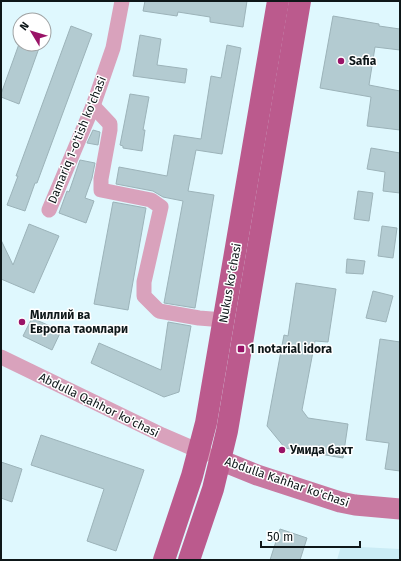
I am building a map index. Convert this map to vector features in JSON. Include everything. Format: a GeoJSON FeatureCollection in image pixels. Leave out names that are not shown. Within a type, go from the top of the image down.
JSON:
{"type":"FeatureCollection","features":[{"type":"Feature","properties":{"kind":"main road","name":"Nukus ko'chasi"},"geometry":{"type":"LineString","coordinates":[[164,560],[192,476],[206,423],[278,1]]}},
{"type":"Feature","properties":{"kind":"main road","name":"Nukus ko'chasi"},"geometry":{"type":"LineString","coordinates":[[189,560],[210,499],[226,430],[300,1]]}},
{"type":"Feature","properties":{"kind":"street","name":"Damariq 1-o'tish ko'chasi"},"geometry":{"type":"LineString","coordinates":[[49,210],[93,106],[113,48],[122,1]]}},
{"type":"Feature","properties":{"kind":"street"},"geometry":{"type":"LineString","coordinates":[[93,106],[110,124],[101,179],[101,190],[151,200],[161,207],[144,282],[144,296],[159,311],[199,318],[224,320]]}},
{"type":"Feature","properties":{"kind":"street","name":"Abdulla Qahhor ko'chasi"},"geometry":{"type":"LineString","coordinates":[[1,357],[162,435],[199,451]]}},
{"type":"Feature","properties":{"kind":"street","name":"Abdulla Kahhar ko'chasi"},"geometry":{"type":"LineString","coordinates":[[199,451],[257,475],[340,502],[355,506],[400,508]]}},
{"type":"Feature","properties":{"kind":"shaded area"},"geometry":{"type":"Polygon","coordinates":[[[341,546],[400,549],[400,560],[337,560],[341,546]]]}},
{"type":"Feature","properties":{"kind":"building"},"geometry":{"type":"Polygon","coordinates":[[[145,1],[247,1],[243,27],[210,22],[210,17],[178,12],[177,16],[143,11],[145,1]]]}},
{"type":"Feature","properties":{"kind":"building"},"geometry":{"type":"Polygon","coordinates":[[[333,16],[400,29],[400,50],[375,47],[369,85],[400,91],[400,130],[367,126],[371,97],[320,88],[333,16]]]}},
{"type":"Feature","properties":{"kind":"building"},"geometry":{"type":"Polygon","coordinates":[[[71,26],[92,34],[37,183],[35,183],[25,211],[7,205],[18,176],[16,176],[71,26]]]}},
{"type":"Feature","properties":{"kind":"building"},"geometry":{"type":"Polygon","coordinates":[[[140,35],[161,39],[157,65],[187,69],[185,83],[133,76],[140,35]]]}},
{"type":"Feature","properties":{"kind":"building"},"geometry":{"type":"Polygon","coordinates":[[[227,45],[241,48],[222,154],[196,150],[188,191],[214,195],[195,308],[164,303],[183,201],[163,197],[153,191],[116,184],[119,167],[167,176],[174,135],[201,139],[211,76],[221,78],[227,45]]]}},
{"type":"Feature","properties":{"kind":"building"},"geometry":{"type":"Polygon","coordinates":[[[16,52],[38,52],[19,104],[1,97],[16,52]]]}},
{"type":"Feature","properties":{"kind":"building"},"geometry":{"type":"Polygon","coordinates":[[[130,94],[149,97],[143,130],[145,130],[142,151],[123,148],[123,146],[120,145],[130,94]]]}},
{"type":"Feature","properties":{"kind":"building"},"geometry":{"type":"Polygon","coordinates":[[[93,130],[100,132],[98,145],[87,143],[93,130]]]}},
{"type":"Feature","properties":{"kind":"building"},"geometry":{"type":"Polygon","coordinates":[[[371,148],[400,153],[400,193],[383,191],[385,172],[367,169],[371,148]]]}},
{"type":"Feature","properties":{"kind":"building"},"geometry":{"type":"Polygon","coordinates":[[[80,160],[95,163],[92,178],[85,198],[94,201],[86,223],[59,213],[67,191],[69,192],[80,160]]]}},
{"type":"Feature","properties":{"kind":"building"},"geometry":{"type":"Polygon","coordinates":[[[358,191],[373,193],[369,221],[354,219],[358,191]]]}},
{"type":"Feature","properties":{"kind":"building"},"geometry":{"type":"Polygon","coordinates":[[[113,202],[146,208],[128,310],[94,304],[113,202]]]}},
{"type":"Feature","properties":{"kind":"building"},"geometry":{"type":"Polygon","coordinates":[[[29,224],[59,236],[34,293],[1,279],[1,240],[13,265],[29,224]]]}},
{"type":"Feature","properties":{"kind":"building"},"geometry":{"type":"Polygon","coordinates":[[[382,226],[397,228],[393,258],[378,256],[382,226]]]}},
{"type":"Feature","properties":{"kind":"building"},"geometry":{"type":"Polygon","coordinates":[[[347,259],[365,261],[363,274],[346,273],[347,259]]]}},
{"type":"Feature","properties":{"kind":"building"},"geometry":{"type":"Polygon","coordinates":[[[296,283],[336,289],[328,342],[315,341],[302,410],[308,418],[348,424],[343,458],[285,448],[267,426],[284,335],[288,336],[296,283]]]}},
{"type":"Feature","properties":{"kind":"building"},"geometry":{"type":"Polygon","coordinates":[[[373,291],[393,296],[386,322],[366,318],[373,291]]]}},
{"type":"Feature","properties":{"kind":"building"},"geometry":{"type":"Polygon","coordinates":[[[32,318],[61,331],[52,350],[23,336],[32,318]]]}},
{"type":"Feature","properties":{"kind":"building"},"geometry":{"type":"Polygon","coordinates":[[[168,322],[191,326],[179,392],[164,397],[91,363],[99,343],[161,370],[168,322]]]}},
{"type":"Feature","properties":{"kind":"building"},"geometry":{"type":"Polygon","coordinates":[[[380,339],[400,342],[400,471],[385,469],[389,443],[366,440],[380,339]]]}},
{"type":"Feature","properties":{"kind":"building"},"geometry":{"type":"Polygon","coordinates":[[[41,435],[144,470],[116,551],[87,541],[104,489],[31,465],[41,435]]]}},
{"type":"Feature","properties":{"kind":"building"},"geometry":{"type":"Polygon","coordinates":[[[1,462],[22,469],[12,502],[1,498],[1,462]]]}},
{"type":"Feature","properties":{"kind":"building"},"geometry":{"type":"Polygon","coordinates":[[[280,529],[307,538],[300,560],[270,560],[280,529]]]}},
{"type":"Feature","properties":{"kind":"place","name":"Safia"},"geometry":{"type":"Point","coordinates":[341,61]}},
{"type":"Feature","properties":{"kind":"place","name":"Миллий ва Европа таомлари"},"geometry":{"type":"Point","coordinates":[22,322]}},
{"type":"Feature","properties":{"kind":"place","name":"1 notarial idora"},"geometry":{"type":"Point","coordinates":[241,349]}},
{"type":"Feature","properties":{"kind":"place","name":"Умида бахт"},"geometry":{"type":"Point","coordinates":[282,450]}}]}
